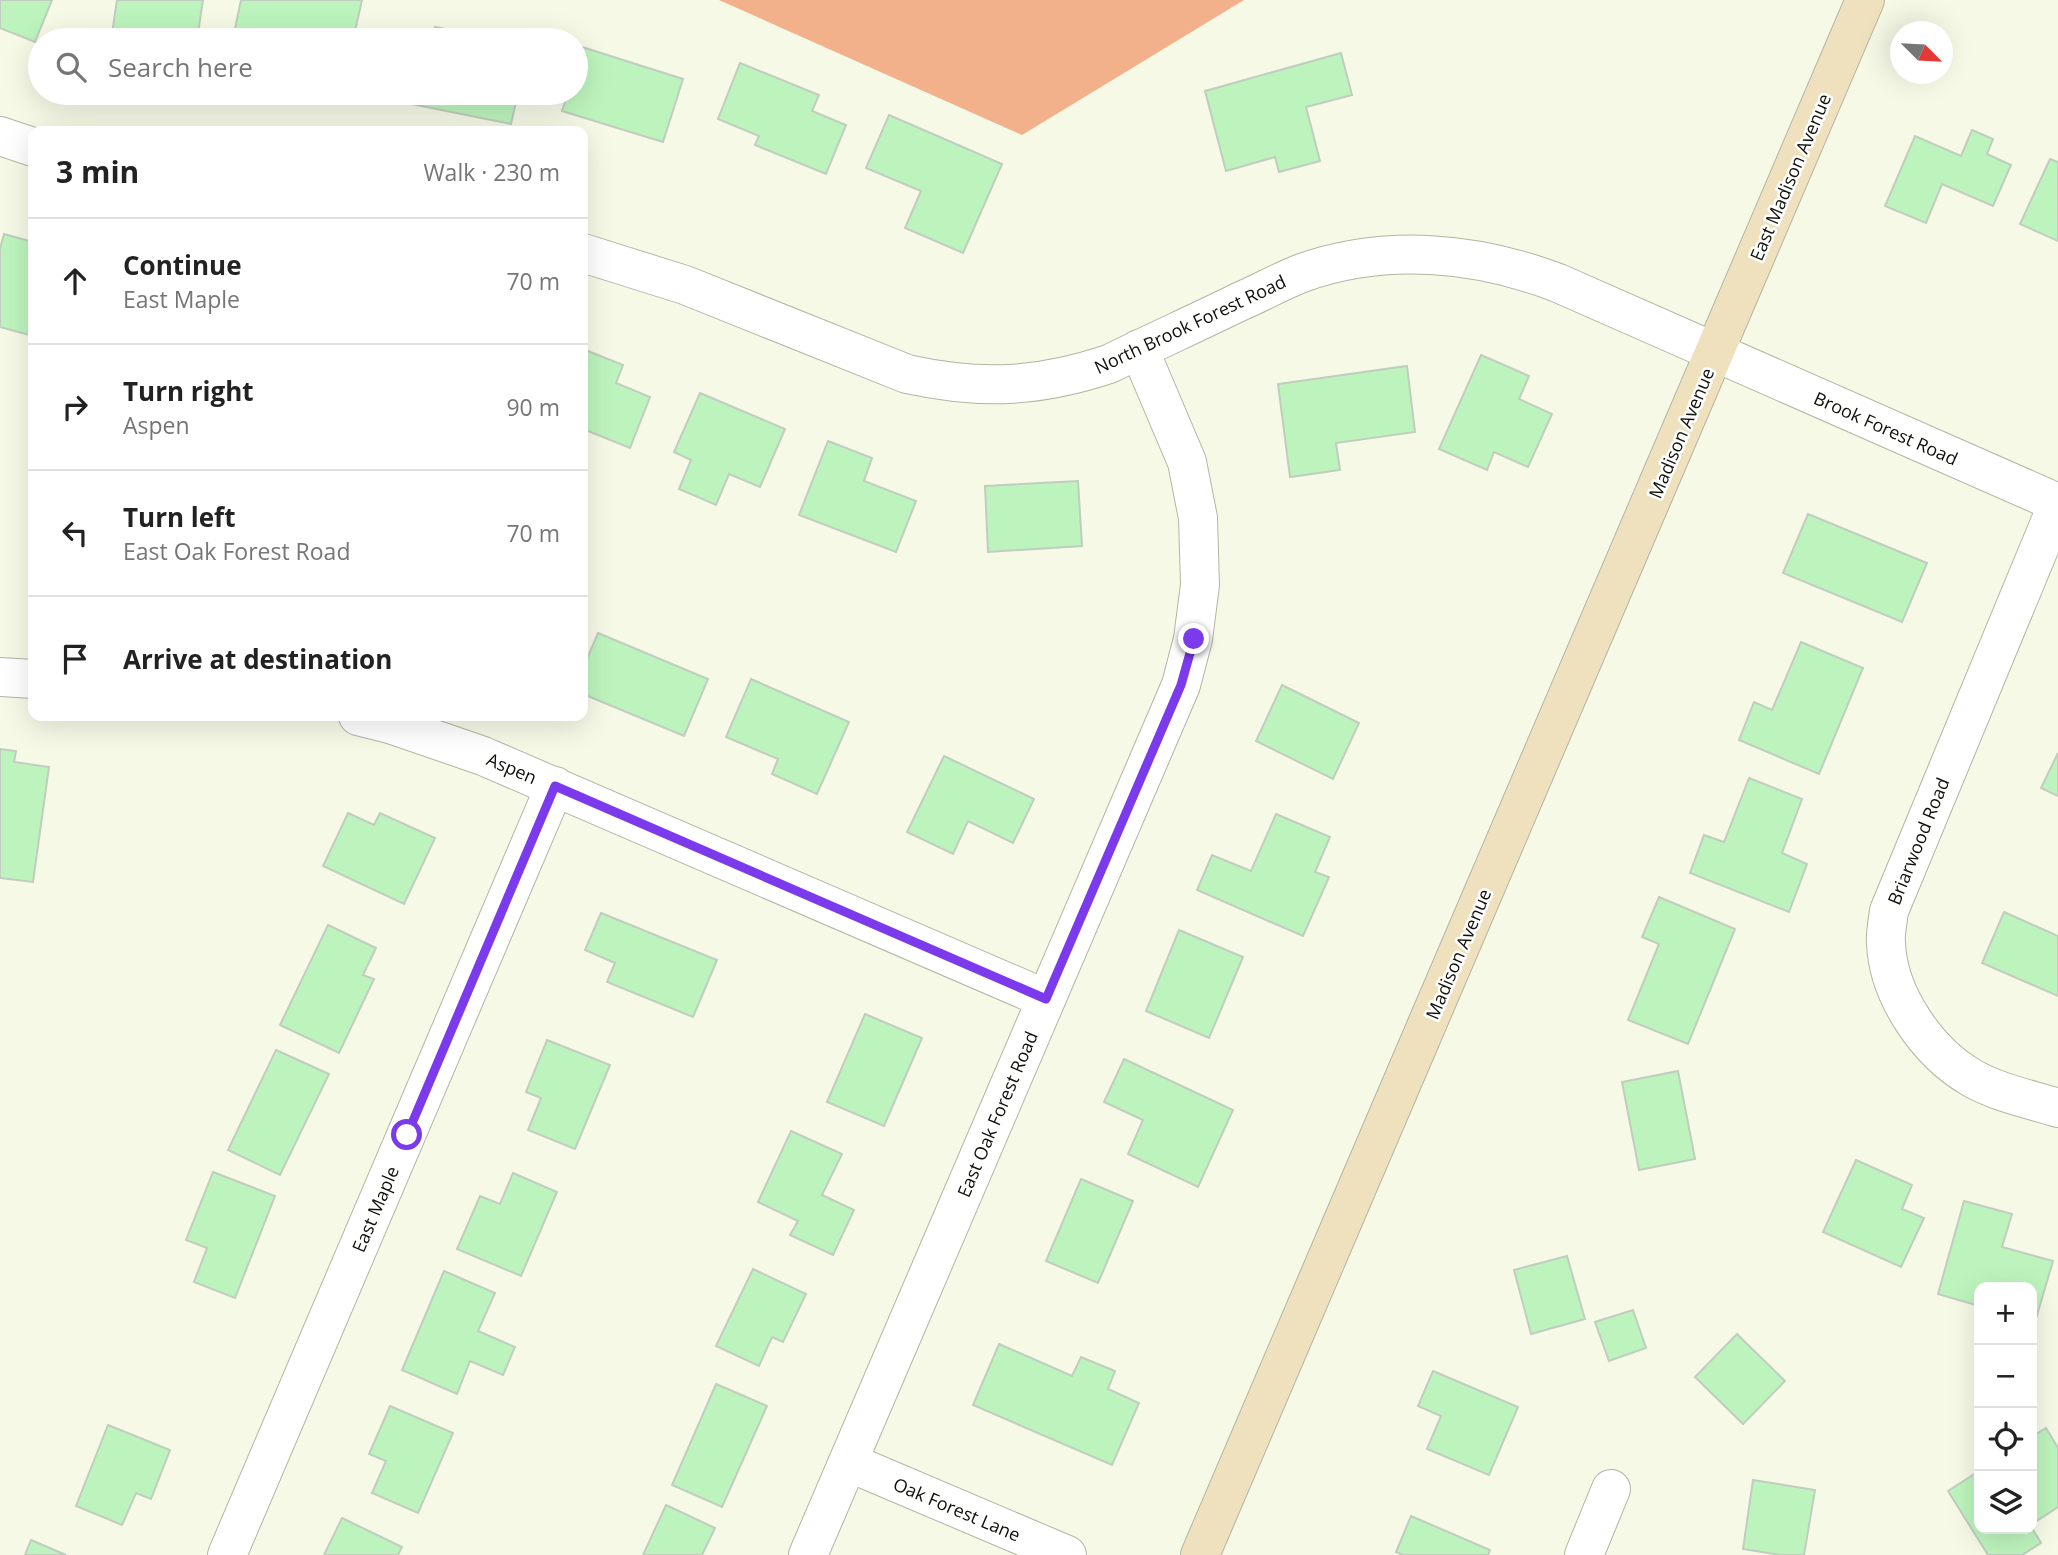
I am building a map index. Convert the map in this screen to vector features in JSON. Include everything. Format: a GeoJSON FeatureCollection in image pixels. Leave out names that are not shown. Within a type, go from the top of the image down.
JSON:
{"type":"FeatureCollection","features":[{"type":"Feature","properties":{"kind":"main road","name":"East Madison Avenue"},"geometry":{"type":"LineString","coordinates":[[1715,353],[1866,0]]}},
{"type":"Feature","properties":{"kind":"main road","name":"Madison Avenue"},"geometry":{"type":"LineString","coordinates":[[1200,1555],[1715,353]]}},
{"type":"Feature","properties":{"kind":"street"},"geometry":{"type":"LineString","coordinates":[[0,136],[28,145]]}},
{"type":"Feature","properties":{"kind":"street","name":"North Brook Forest Road"},"geometry":{"type":"LineString","coordinates":[[588,255],[685,285],[907,374],[940,381],[997,386],[1043,382],[1109,364],[1302,273],[1361,258],[1419,254],[1474,258],[1529,272],[1715,353]]}},
{"type":"Feature","properties":{"kind":"street","name":"East Oak Forest Road"},"geometry":{"type":"LineString","coordinates":[[808,1555],[1181,685],[1194,639],[1200,585],[1198,518],[1187,462],[1139,349]]}},
{"type":"Feature","properties":{"kind":"street","name":"Brook Forest Road"},"geometry":{"type":"LineString","coordinates":[[1715,353],[2058,503]]}},
{"type":"Feature","properties":{"kind":"street","name":"Briarwood Road"},"geometry":{"type":"LineString","coordinates":[[2058,503],[1889,911],[1886,943],[1891,974],[1901,999],[1940,1055],[1973,1079],[1992,1088],[2058,1108]]}},
{"type":"Feature","properties":{"kind":"street"},"geometry":{"type":"LineString","coordinates":[[0,677],[28,679]]}},
{"type":"Feature","properties":{"kind":"street","name":"Aspen"},"geometry":{"type":"LineString","coordinates":[[378,721],[476,753],[1046,999]]}},
{"type":"Feature","properties":{"kind":"street","name":"East Maple"},"geometry":{"type":"LineString","coordinates":[[227,1555],[555,786]]}},
{"type":"Feature","properties":{"kind":"street","name":"Oak Forest Lane"},"geometry":{"type":"LineString","coordinates":[[848,1462],[1067,1555]]}},
{"type":"Feature","properties":{"kind":"street"},"geometry":{"type":"LineString","coordinates":[[1584,1555],[1612,1489]]}},
{"type":"Feature","properties":{"kind":"shaded area"},"geometry":{"type":"Polygon","coordinates":[[[719,0],[1244,0],[1022,135],[719,0]]]}},
{"type":"Feature","properties":{"kind":"building"},"geometry":{"type":"Polygon","coordinates":[[[0,0],[52,0],[41,28],[28,28],[28,39],[0,28],[0,0]]]}},
{"type":"Feature","properties":{"kind":"building"},"geometry":{"type":"Polygon","coordinates":[[[117,0],[203,0],[199,28],[113,28],[117,0]]]}},
{"type":"Feature","properties":{"kind":"building"},"geometry":{"type":"Polygon","coordinates":[[[241,0],[362,0],[356,28],[235,28],[241,0]]]}},
{"type":"Feature","properties":{"kind":"building"},"geometry":{"type":"Polygon","coordinates":[[[588,49],[683,79],[663,142],[562,111],[564,105],[588,105],[588,49]]]}},
{"type":"Feature","properties":{"kind":"building"},"geometry":{"type":"Polygon","coordinates":[[[1341,53],[1352,95],[1306,107],[1320,161],[1279,172],[1275,157],[1226,171],[1205,91],[1341,53]]]}},
{"type":"Feature","properties":{"kind":"building"},"geometry":{"type":"Polygon","coordinates":[[[740,63],[819,95],[812,111],[846,125],[826,174],[755,145],[759,136],[718,119],[740,63]]]}},
{"type":"Feature","properties":{"kind":"building"},"geometry":{"type":"Polygon","coordinates":[[[416,105],[515,105],[511,124],[416,105]]]}},
{"type":"Feature","properties":{"kind":"building"},"geometry":{"type":"Polygon","coordinates":[[[889,115],[1002,164],[963,253],[905,228],[921,191],[866,168],[889,115]]]}},
{"type":"Feature","properties":{"kind":"building"},"geometry":{"type":"Polygon","coordinates":[[[1972,130],[1993,139],[1987,154],[2011,165],[1993,206],[1942,184],[1926,223],[1885,206],[1915,136],[1961,156],[1972,130]]]}},
{"type":"Feature","properties":{"kind":"building"},"geometry":{"type":"Polygon","coordinates":[[[2050,159],[2058,162],[2058,241],[2020,224],[2050,159]]]}},
{"type":"Feature","properties":{"kind":"building"},"geometry":{"type":"Polygon","coordinates":[[[4,234],[28,241],[28,335],[0,327],[0,249],[4,234]]]}},
{"type":"Feature","properties":{"kind":"building"},"geometry":{"type":"Polygon","coordinates":[[[588,351],[623,365],[616,383],[650,397],[630,448],[588,431],[588,351]]]}},
{"type":"Feature","properties":{"kind":"building"},"geometry":{"type":"Polygon","coordinates":[[[1481,355],[1529,376],[1519,399],[1552,414],[1528,467],[1494,452],[1487,470],[1439,449],[1481,355]]]}},
{"type":"Feature","properties":{"kind":"building"},"geometry":{"type":"Polygon","coordinates":[[[1407,366],[1415,432],[1336,443],[1340,470],[1290,477],[1278,384],[1407,366]]]}},
{"type":"Feature","properties":{"kind":"building"},"geometry":{"type":"Polygon","coordinates":[[[700,393],[785,429],[760,487],[729,474],[716,505],[679,489],[691,460],[674,452],[700,393]]]}},
{"type":"Feature","properties":{"kind":"building"},"geometry":{"type":"Polygon","coordinates":[[[828,441],[872,458],[864,481],[916,501],[896,552],[799,515],[828,441]]]}},
{"type":"Feature","properties":{"kind":"building"},"geometry":{"type":"Polygon","coordinates":[[[1078,481],[1082,546],[988,552],[985,486],[1078,481]]]}},
{"type":"Feature","properties":{"kind":"building"},"geometry":{"type":"Polygon","coordinates":[[[1808,514],[1927,563],[1902,622],[1783,573],[1808,514]]]}},
{"type":"Feature","properties":{"kind":"building"},"geometry":{"type":"Polygon","coordinates":[[[598,633],[708,679],[684,736],[588,696],[588,656],[598,633]]]}},
{"type":"Feature","properties":{"kind":"building"},"geometry":{"type":"Polygon","coordinates":[[[1801,642],[1863,668],[1819,774],[1739,740],[1754,702],[1772,710],[1801,642]]]}},
{"type":"Feature","properties":{"kind":"building"},"geometry":{"type":"Polygon","coordinates":[[[751,679],[849,722],[817,794],[772,774],[778,759],[726,737],[751,679]]]}},
{"type":"Feature","properties":{"kind":"building"},"geometry":{"type":"Polygon","coordinates":[[[1282,685],[1359,723],[1333,779],[1256,741],[1282,685]]]}},
{"type":"Feature","properties":{"kind":"building"},"geometry":{"type":"Polygon","coordinates":[[[0,749],[16,751],[14,762],[49,767],[33,882],[0,878],[0,749]]]}},
{"type":"Feature","properties":{"kind":"building"},"geometry":{"type":"Polygon","coordinates":[[[2058,753],[2058,796],[2041,788],[2058,753]]]}},
{"type":"Feature","properties":{"kind":"building"},"geometry":{"type":"Polygon","coordinates":[[[944,756],[1034,799],[1013,843],[968,821],[953,854],[907,832],[944,756]]]}},
{"type":"Feature","properties":{"kind":"building"},"geometry":{"type":"Polygon","coordinates":[[[1749,778],[1802,799],[1782,853],[1807,864],[1789,912],[1690,873],[1704,835],[1724,842],[1749,778]]]}},
{"type":"Feature","properties":{"kind":"building"},"geometry":{"type":"Polygon","coordinates":[[[348,813],[374,825],[380,813],[435,838],[404,904],[323,866],[348,813]]]}},
{"type":"Feature","properties":{"kind":"building"},"geometry":{"type":"Polygon","coordinates":[[[1276,814],[1330,837],[1315,872],[1329,877],[1303,936],[1197,890],[1212,855],[1251,871],[1276,814]]]}},
{"type":"Feature","properties":{"kind":"building"},"geometry":{"type":"Polygon","coordinates":[[[1659,897],[1735,929],[1688,1044],[1628,1020],[1659,944],[1642,937],[1659,897]]]}},
{"type":"Feature","properties":{"kind":"building"},"geometry":{"type":"Polygon","coordinates":[[[2004,912],[2058,936],[2058,996],[1982,963],[2004,912]]]}},
{"type":"Feature","properties":{"kind":"building"},"geometry":{"type":"Polygon","coordinates":[[[601,913],[717,960],[693,1017],[607,982],[615,963],[585,950],[601,913]]]}},
{"type":"Feature","properties":{"kind":"building"},"geometry":{"type":"Polygon","coordinates":[[[328,925],[376,948],[363,975],[374,979],[339,1053],[280,1025],[328,925]]]}},
{"type":"Feature","properties":{"kind":"building"},"geometry":{"type":"Polygon","coordinates":[[[1179,930],[1243,957],[1209,1038],[1146,1011],[1179,930]]]}},
{"type":"Feature","properties":{"kind":"building"},"geometry":{"type":"Polygon","coordinates":[[[865,1014],[922,1038],[884,1126],[827,1102],[865,1014]]]}},
{"type":"Feature","properties":{"kind":"building"},"geometry":{"type":"Polygon","coordinates":[[[547,1040],[610,1065],[575,1149],[528,1130],[541,1098],[526,1092],[547,1040]]]}},
{"type":"Feature","properties":{"kind":"building"},"geometry":{"type":"Polygon","coordinates":[[[276,1050],[329,1074],[280,1175],[228,1150],[276,1050]]]}},
{"type":"Feature","properties":{"kind":"building"},"geometry":{"type":"Polygon","coordinates":[[[1124,1059],[1233,1110],[1198,1187],[1128,1154],[1143,1120],[1104,1102],[1124,1059]]]}},
{"type":"Feature","properties":{"kind":"building"},"geometry":{"type":"Polygon","coordinates":[[[1678,1071],[1695,1159],[1639,1170],[1622,1082],[1678,1071]]]}},
{"type":"Feature","properties":{"kind":"building"},"geometry":{"type":"Polygon","coordinates":[[[791,1131],[842,1154],[822,1195],[854,1210],[833,1255],[790,1235],[798,1221],[758,1202],[791,1131]]]}},
{"type":"Feature","properties":{"kind":"building"},"geometry":{"type":"Polygon","coordinates":[[[1856,1160],[1912,1185],[1902,1209],[1924,1218],[1901,1267],[1823,1232],[1856,1160]]]}},
{"type":"Feature","properties":{"kind":"building"},"geometry":{"type":"Polygon","coordinates":[[[213,1172],[275,1196],[235,1298],[194,1282],[207,1248],[186,1240],[213,1172]]]}},
{"type":"Feature","properties":{"kind":"building"},"geometry":{"type":"Polygon","coordinates":[[[513,1173],[557,1192],[521,1276],[457,1249],[480,1196],[500,1204],[513,1173]]]}},
{"type":"Feature","properties":{"kind":"building"},"geometry":{"type":"Polygon","coordinates":[[[1081,1179],[1133,1201],[1098,1283],[1046,1261],[1081,1179]]]}},
{"type":"Feature","properties":{"kind":"building"},"geometry":{"type":"Polygon","coordinates":[[[1964,1201],[2012,1214],[2002,1247],[2053,1261],[2037,1315],[2037,1282],[1974,1282],[1974,1305],[1938,1294],[1964,1201]]]}},
{"type":"Feature","properties":{"kind":"building"},"geometry":{"type":"Polygon","coordinates":[[[1567,1256],[1585,1319],[1531,1334],[1514,1270],[1567,1256]]]}},
{"type":"Feature","properties":{"kind":"building"},"geometry":{"type":"Polygon","coordinates":[[[753,1269],[806,1294],[783,1342],[772,1337],[759,1366],[716,1346],[753,1269]]]}},
{"type":"Feature","properties":{"kind":"building"},"geometry":{"type":"Polygon","coordinates":[[[444,1271],[495,1293],[478,1331],[515,1347],[503,1375],[470,1361],[457,1394],[402,1370],[444,1271]]]}},
{"type":"Feature","properties":{"kind":"building"},"geometry":{"type":"Polygon","coordinates":[[[1633,1310],[1646,1348],[1609,1361],[1595,1322],[1633,1310]]]}},
{"type":"Feature","properties":{"kind":"building"},"geometry":{"type":"Polygon","coordinates":[[[1737,1334],[1785,1381],[1743,1424],[1695,1377],[1737,1334]]]}},
{"type":"Feature","properties":{"kind":"building"},"geometry":{"type":"Polygon","coordinates":[[[999,1344],[1072,1376],[1081,1357],[1115,1371],[1108,1389],[1139,1403],[1112,1465],[973,1405],[999,1344]]]}},
{"type":"Feature","properties":{"kind":"building"},"geometry":{"type":"Polygon","coordinates":[[[1433,1371],[1518,1407],[1489,1475],[1427,1449],[1441,1416],[1418,1406],[1433,1371]]]}},
{"type":"Feature","properties":{"kind":"building"},"geometry":{"type":"Polygon","coordinates":[[[716,1384],[767,1406],[722,1507],[672,1485],[716,1384]]]}},
{"type":"Feature","properties":{"kind":"building"},"geometry":{"type":"Polygon","coordinates":[[[390,1406],[453,1433],[418,1513],[372,1493],[386,1461],[369,1454],[390,1406]]]}},
{"type":"Feature","properties":{"kind":"building"},"geometry":{"type":"Polygon","coordinates":[[[108,1425],[170,1450],[151,1499],[136,1493],[122,1525],[76,1506],[108,1425]]]}},
{"type":"Feature","properties":{"kind":"building"},"geometry":{"type":"Polygon","coordinates":[[[2046,1428],[2058,1448],[2058,1507],[2037,1521],[2037,1471],[2037,1434],[2046,1428]]]}},
{"type":"Feature","properties":{"kind":"building"},"geometry":{"type":"Polygon","coordinates":[[[1974,1474],[1974,1533],[1948,1491],[1974,1474]]]}},
{"type":"Feature","properties":{"kind":"building"},"geometry":{"type":"Polygon","coordinates":[[[1753,1480],[1815,1490],[1804,1555],[1780,1555],[1743,1549],[1753,1480]]]}},
{"type":"Feature","properties":{"kind":"building"},"geometry":{"type":"Polygon","coordinates":[[[666,1505],[715,1528],[702,1555],[643,1555],[666,1505]]]}},
{"type":"Feature","properties":{"kind":"building"},"geometry":{"type":"Polygon","coordinates":[[[1411,1516],[1490,1550],[1488,1555],[1403,1555],[1396,1552],[1411,1516]]]}},
{"type":"Feature","properties":{"kind":"building"},"geometry":{"type":"Polygon","coordinates":[[[342,1518],[402,1547],[398,1555],[324,1555],[342,1518]]]}},
{"type":"Feature","properties":{"kind":"building"},"geometry":{"type":"Polygon","coordinates":[[[1975,1534],[2036,1534],[2041,1543],[2022,1555],[1988,1555],[1975,1534]]]}},
{"type":"Feature","properties":{"kind":"building"},"geometry":{"type":"Polygon","coordinates":[[[31,1540],[66,1555],[25,1555],[31,1540]]]}},
{"type":"Feature","properties":{"kind":"route"},"geometry":{"type":"LineString","coordinates":[[407,1135],[555,786],[1046,999],[1181,685],[1194,639]]}}]}
